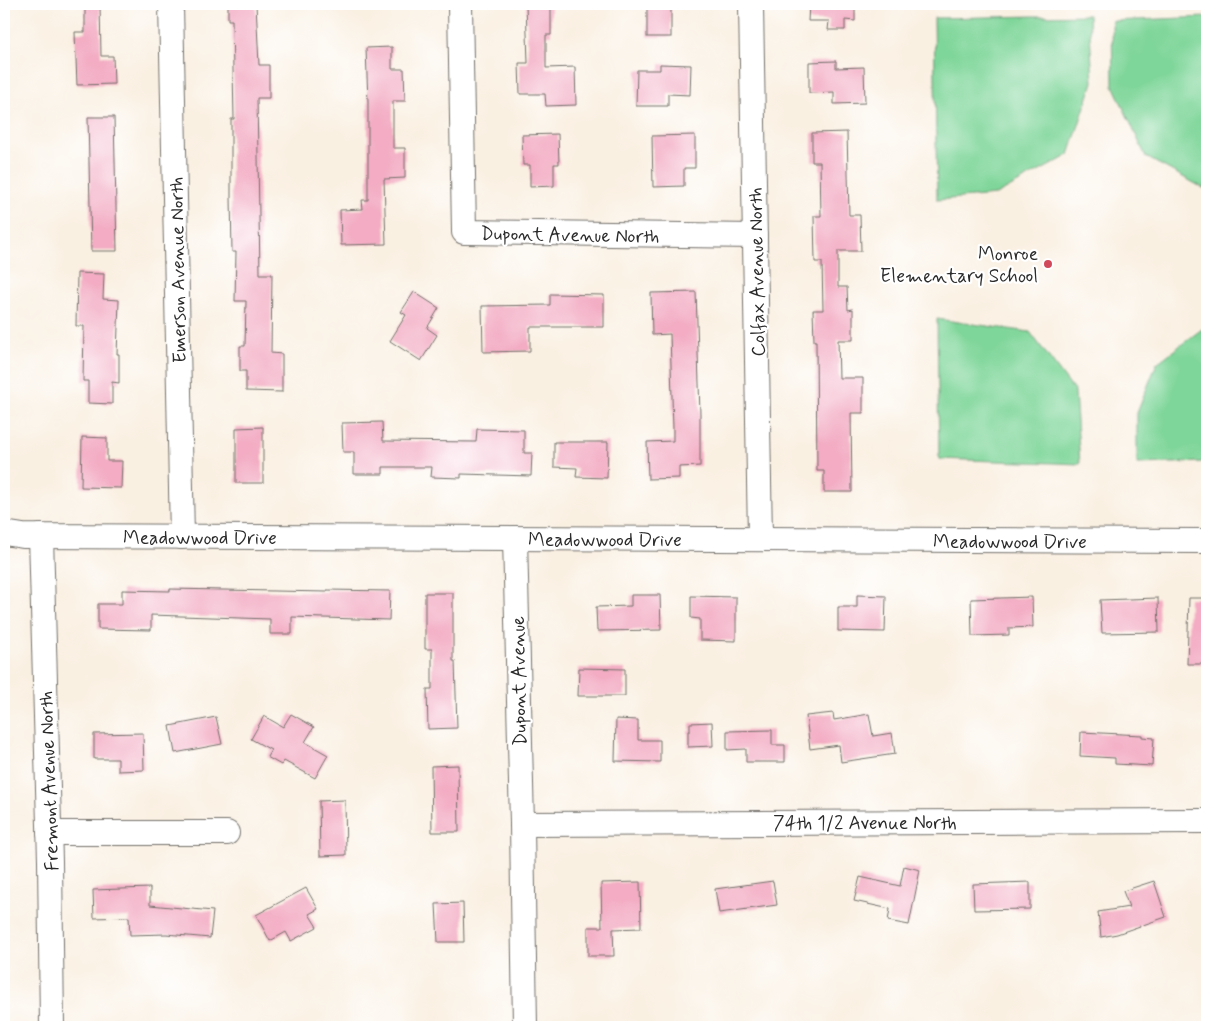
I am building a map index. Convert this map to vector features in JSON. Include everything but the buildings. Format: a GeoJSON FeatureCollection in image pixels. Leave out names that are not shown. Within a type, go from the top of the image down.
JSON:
{"type":"FeatureCollection","features":[{"type":"Feature","properties":{"kind":"street","name":"Emerson Avenue North"},"geometry":{"type":"LineString","coordinates":[[171,4],[182,537]]}},
{"type":"Feature","properties":{"kind":"street","name":"Dupont Avenue North"},"geometry":{"type":"LineString","coordinates":[[460,4],[464,232],[755,236]]}},
{"type":"Feature","properties":{"kind":"street","name":"Colfax Avenue North"},"geometry":{"type":"LineString","coordinates":[[751,4],[760,539]]}},
{"type":"Feature","properties":{"kind":"street","name":"Meadowwood Drive"},"geometry":{"type":"LineString","coordinates":[[4,534],[182,537],[1207,541]]}},
{"type":"Feature","properties":{"kind":"street","name":"Fremont Avenue North"},"geometry":{"type":"LineString","coordinates":[[41,536],[52,1027]]}},
{"type":"Feature","properties":{"kind":"street","name":"Dupont Avenue"},"geometry":{"type":"LineString","coordinates":[[515,538],[522,824]]}},
{"type":"Feature","properties":{"kind":"street","name":"74th 1/2 Avenue North"},"geometry":{"type":"LineString","coordinates":[[522,824],[1207,821]]}},
{"type":"Feature","properties":{"kind":"street"},"geometry":{"type":"LineString","coordinates":[[522,824],[525,1027]]}},
{"type":"Feature","properties":{"kind":"street"},"geometry":{"type":"LineString","coordinates":[[49,833],[228,833]]}},
{"type":"Feature","properties":{"kind":"green space"},"geometry":{"type":"Polygon","coordinates":[[[1089,15],[1093,82],[1069,155],[996,195],[937,200],[934,18],[1089,15]]]}},
{"type":"Feature","properties":{"kind":"green space"},"geometry":{"type":"Polygon","coordinates":[[[1207,17],[1207,190],[1146,157],[1113,85],[1112,21],[1207,17]]]}},
{"type":"Feature","properties":{"kind":"green space"},"geometry":{"type":"Polygon","coordinates":[[[937,319],[1030,332],[1075,392],[1080,464],[939,459],[937,319]]]}},
{"type":"Feature","properties":{"kind":"green space"},"geometry":{"type":"Polygon","coordinates":[[[1206,326],[1207,462],[1137,464],[1137,413],[1157,363],[1206,326]]]}},
{"type":"Feature","properties":{"kind":"place","name":"Monroe Elementary School"},"geometry":{"type":"Point","coordinates":[1048,264]}}]}
